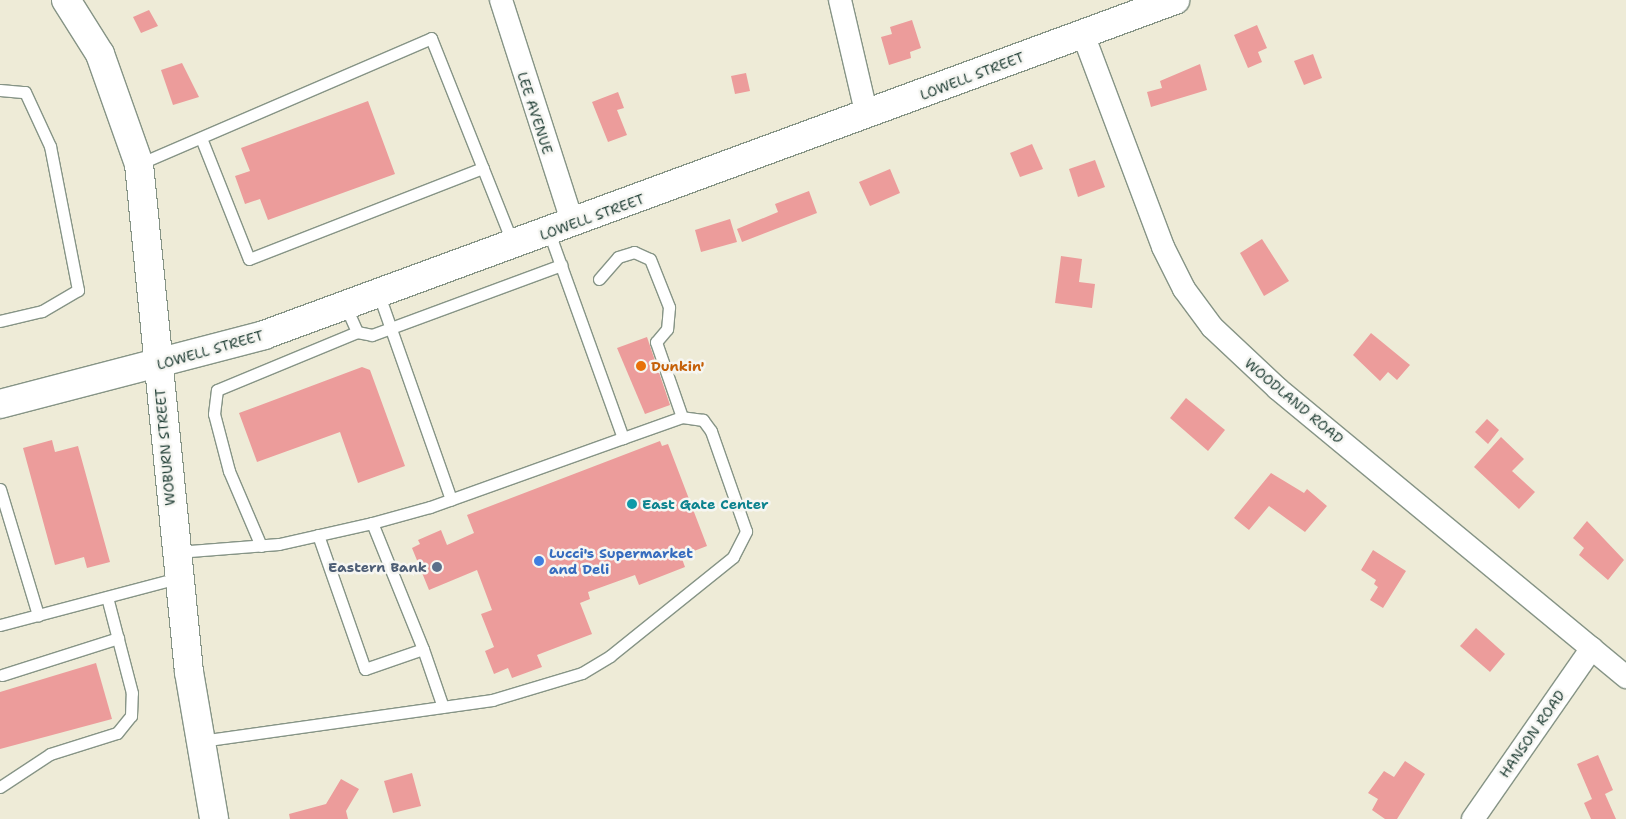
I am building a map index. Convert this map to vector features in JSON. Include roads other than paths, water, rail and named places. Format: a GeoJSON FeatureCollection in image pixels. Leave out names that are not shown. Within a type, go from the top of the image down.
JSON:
{"type":"FeatureCollection","features":[{"type":"Feature","properties":{"kind":"main road","name":"WOBURN STREET"},"geometry":{"type":"LineString","coordinates":[[66,0],[100,54],[139,164],[177,565],[208,818]]}},
{"type":"Feature","properties":{"kind":"main road","name":"LOWELL STREET"},"geometry":{"type":"LineString","coordinates":[[0,404],[158,366],[346,307],[867,116],[1175,0]]}},
{"type":"Feature","properties":{"kind":"street","name":"LEE AVENUE"},"geometry":{"type":"LineString","coordinates":[[501,0],[561,228]]}},
{"type":"Feature","properties":{"kind":"street"},"geometry":{"type":"LineString","coordinates":[[840,0],[867,116]]}},
{"type":"Feature","properties":{"kind":"street","name":"WOODLAND ROAD"},"geometry":{"type":"LineString","coordinates":[[1083,34],[1164,248],[1184,289],[1212,327],[1278,389],[1626,677]]}},
{"type":"Feature","properties":{"kind":"street","name":"HANSON ROAD"},"geometry":{"type":"LineString","coordinates":[[1473,819],[1592,648]]}},
{"type":"Feature","properties":{"kind":"lane"},"geometry":{"type":"LineString","coordinates":[[139,164],[430,38],[514,246]]}},
{"type":"Feature","properties":{"kind":"lane"},"geometry":{"type":"LineString","coordinates":[[0,90],[25,92],[50,146],[78,290],[42,311],[0,321]]}},
{"type":"Feature","properties":{"kind":"lane"},"geometry":{"type":"LineString","coordinates":[[201,138],[249,258],[483,168]]}},
{"type":"Feature","properties":{"kind":"lane"},"geometry":{"type":"LineString","coordinates":[[561,228],[561,266],[623,438]]}},
{"type":"Feature","properties":{"kind":"lane"},"geometry":{"type":"LineString","coordinates":[[599,279],[618,257],[634,252],[650,259],[669,307],[667,329],[656,342],[682,417]]}},
{"type":"Feature","properties":{"kind":"lane"},"geometry":{"type":"LineString","coordinates":[[261,546],[229,471],[214,414],[217,390],[357,332],[372,335],[561,266]]}},
{"type":"Feature","properties":{"kind":"lane"},"geometry":{"type":"LineString","coordinates":[[379,295],[451,500]]}},
{"type":"Feature","properties":{"kind":"lane"},"geometry":{"type":"LineString","coordinates":[[346,307],[357,332]]}},
{"type":"Feature","properties":{"kind":"lane"},"geometry":{"type":"LineString","coordinates":[[0,625],[107,597],[177,565],[372,523],[451,500],[682,417],[700,417],[712,430],[746,524],[738,552],[610,656],[582,673],[492,700],[200,742]]}},
{"type":"Feature","properties":{"kind":"lane"},"geometry":{"type":"LineString","coordinates":[[0,489],[38,615]]}},
{"type":"Feature","properties":{"kind":"lane"},"geometry":{"type":"LineString","coordinates":[[372,523],[423,649],[443,707]]}},
{"type":"Feature","properties":{"kind":"lane"},"geometry":{"type":"LineString","coordinates":[[318,535],[365,669],[423,649]]}},
{"type":"Feature","properties":{"kind":"lane"},"geometry":{"type":"LineString","coordinates":[[0,786],[50,754],[117,733],[131,716],[132,693],[107,597]]}},
{"type":"Feature","properties":{"kind":"lane"},"geometry":{"type":"LineString","coordinates":[[2,675],[118,638]]}},
{"type":"Feature","properties":{"kind":"place","name":"Dunkin'"},"geometry":{"type":"Point","coordinates":[641,366]}},
{"type":"Feature","properties":{"kind":"place","name":"East Gate Center"},"geometry":{"type":"Point","coordinates":[632,504]}},
{"type":"Feature","properties":{"kind":"place","name":"Lucci's Supermarket and Deli"},"geometry":{"type":"Point","coordinates":[539,561]}},
{"type":"Feature","properties":{"kind":"place","name":"Eastern Bank"},"geometry":{"type":"Point","coordinates":[437,567]}}]}
